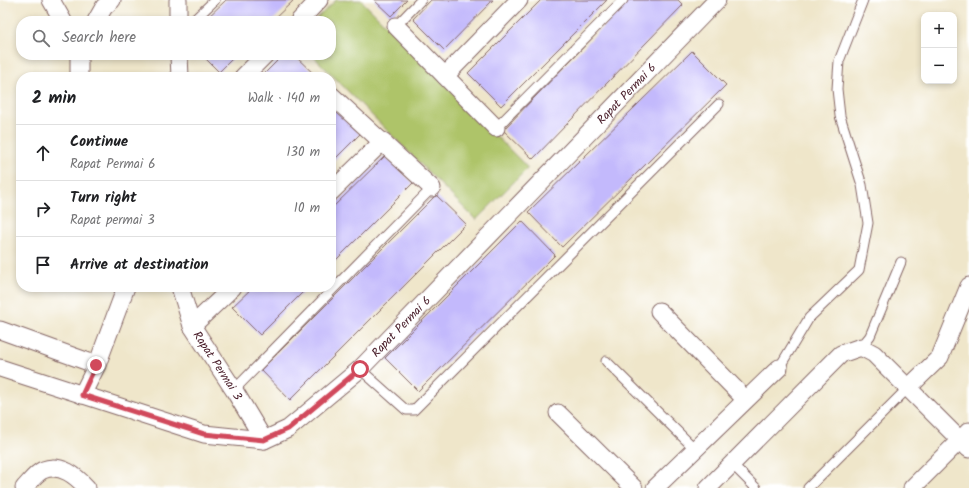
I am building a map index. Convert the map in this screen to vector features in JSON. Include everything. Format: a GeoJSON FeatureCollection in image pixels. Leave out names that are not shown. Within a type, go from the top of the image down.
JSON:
{"type":"FeatureCollection","features":[{"type":"Feature","properties":{"kind":"street"},"geometry":{"type":"LineString","coordinates":[[51,0],[61,16]]}},
{"type":"Feature","properties":{"kind":"street"},"geometry":{"type":"LineString","coordinates":[[99,16],[104,7],[112,0]]}},
{"type":"Feature","properties":{"kind":"street"},"geometry":{"type":"LineString","coordinates":[[178,0],[178,16]]}},
{"type":"Feature","properties":{"kind":"street"},"geometry":{"type":"LineString","coordinates":[[304,16],[319,0]]}},
{"type":"Feature","properties":{"kind":"street"},"geometry":{"type":"LineString","coordinates":[[446,76],[519,0]]}},
{"type":"Feature","properties":{"kind":"street","name":"Rapat Permai 6"},"geometry":{"type":"LineString","coordinates":[[264,440],[288,429],[360,369],[718,0]]}},
{"type":"Feature","properties":{"kind":"street"},"geometry":{"type":"LineString","coordinates":[[396,26],[496,128]]}},
{"type":"Feature","properties":{"kind":"street"},"geometry":{"type":"LineString","coordinates":[[79,60],[79,72]]}},
{"type":"Feature","properties":{"kind":"street"},"geometry":{"type":"LineString","coordinates":[[179,60],[180,72]]}},
{"type":"Feature","properties":{"kind":"street"},"geometry":{"type":"LineString","coordinates":[[248,72],[260,60]]}},
{"type":"Feature","properties":{"kind":"street"},"geometry":{"type":"LineString","coordinates":[[336,99],[383,141],[432,188]]}},
{"type":"Feature","properties":{"kind":"street"},"geometry":{"type":"LineString","coordinates":[[336,187],[383,141]]}},
{"type":"Feature","properties":{"kind":"street"},"geometry":{"type":"LineString","coordinates":[[908,388],[940,357],[969,286]]}},
{"type":"Feature","properties":{"kind":"street"},"geometry":{"type":"LineString","coordinates":[[82,395],[96,365],[124,292]]}},
{"type":"Feature","properties":{"kind":"street","name":"Rapat Permai 3"},"geometry":{"type":"LineString","coordinates":[[182,292],[192,326],[234,390],[264,440]]}},
{"type":"Feature","properties":{"kind":"street"},"geometry":{"type":"LineString","coordinates":[[192,326],[228,292]]}},
{"type":"Feature","properties":{"kind":"street"},"geometry":{"type":"LineString","coordinates":[[659,311],[745,399]]}},
{"type":"Feature","properties":{"kind":"street"},"geometry":{"type":"LineString","coordinates":[[0,330],[96,365]]}},
{"type":"Feature","properties":{"kind":"street"},"geometry":{"type":"LineString","coordinates":[[708,488],[841,354],[861,347],[874,354],[908,388],[966,440],[912,488]]}},
{"type":"Feature","properties":{"kind":"street"},"geometry":{"type":"LineString","coordinates":[[0,368],[204,434],[264,440]]}},
{"type":"Feature","properties":{"kind":"street"},"geometry":{"type":"LineString","coordinates":[[656,488],[745,399],[779,368]]}},
{"type":"Feature","properties":{"kind":"street"},"geometry":{"type":"LineString","coordinates":[[558,413],[634,488]]}},
{"type":"Feature","properties":{"kind":"street"},"geometry":{"type":"LineString","coordinates":[[24,488],[42,470],[58,468],[74,475],[88,488]]}},
{"type":"Feature","properties":{"kind":"lane"},"geometry":{"type":"LineString","coordinates":[[199,16],[215,0]]}},
{"type":"Feature","properties":{"kind":"lane"},"geometry":{"type":"LineString","coordinates":[[396,26],[421,0]]}},
{"type":"Feature","properties":{"kind":"lane"},"geometry":{"type":"LineString","coordinates":[[496,128],[623,0]]}},
{"type":"Feature","properties":{"kind":"lane"},"geometry":{"type":"LineString","coordinates":[[779,368],[809,318],[859,270],[868,223],[862,185],[840,116],[837,89],[839,61],[863,0]]}},
{"type":"Feature","properties":{"kind":"lane"},"geometry":{"type":"LineString","coordinates":[[360,369],[406,410],[414,410],[719,104]]}},
{"type":"Feature","properties":{"kind":"lane"},"geometry":{"type":"LineString","coordinates":[[336,286],[432,188]]}},
{"type":"Feature","properties":{"kind":"lane"},"geometry":{"type":"LineString","coordinates":[[861,347],[870,336],[901,262]]}},
{"type":"Feature","properties":{"kind":"lane"},"geometry":{"type":"LineString","coordinates":[[234,390],[330,292]]}},
{"type":"Feature","properties":{"kind":"lane"},"geometry":{"type":"LineString","coordinates":[[606,361],[695,449]]}},
{"type":"Feature","properties":{"kind":"lane"},"geometry":{"type":"LineString","coordinates":[[808,488],[908,388]]}},
{"type":"Feature","properties":{"kind":"lane"},"geometry":{"type":"LineString","coordinates":[[732,464],[756,488]]}},
{"type":"Feature","properties":{"kind":"green space"},"geometry":{"type":"Polygon","coordinates":[[[336,0],[361,0],[528,168],[476,220],[336,79],[336,72],[329,72],[317,60],[336,60],[336,16],[319,16],[336,0]]]}},
{"type":"Feature","properties":{"kind":"building"},"geometry":{"type":"Polygon","coordinates":[[[226,0],[294,0],[277,16],[209,16],[226,0]]]}},
{"type":"Feature","properties":{"kind":"building"},"geometry":{"type":"Polygon","coordinates":[[[374,0],[407,0],[391,16],[374,0]]]}},
{"type":"Feature","properties":{"kind":"building"},"geometry":{"type":"Polygon","coordinates":[[[431,0],[493,0],[444,50],[413,19],[431,0]]]}},
{"type":"Feature","properties":{"kind":"building"},"geometry":{"type":"Polygon","coordinates":[[[541,0],[607,0],[501,106],[468,73],[541,0]]]}},
{"type":"Feature","properties":{"kind":"building"},"geometry":{"type":"Polygon","coordinates":[[[629,0],[678,0],[683,5],[533,159],[503,130],[629,0]]]}},
{"type":"Feature","properties":{"kind":"building"},"geometry":{"type":"Polygon","coordinates":[[[692,51],[726,85],[562,247],[528,212],[692,51]]]}},
{"type":"Feature","properties":{"kind":"building"},"geometry":{"type":"Polygon","coordinates":[[[207,60],[231,60],[219,72],[207,60]]]}},
{"type":"Feature","properties":{"kind":"building"},"geometry":{"type":"Polygon","coordinates":[[[278,60],[299,60],[312,72],[266,72],[278,60]]]}},
{"type":"Feature","properties":{"kind":"building"},"geometry":{"type":"Polygon","coordinates":[[[336,111],[360,134],[336,158],[336,111]]]}},
{"type":"Feature","properties":{"kind":"building"},"geometry":{"type":"Polygon","coordinates":[[[385,156],[413,183],[336,260],[336,204],[385,156]]]}},
{"type":"Feature","properties":{"kind":"building"},"geometry":{"type":"Polygon","coordinates":[[[436,195],[466,224],[290,400],[261,370],[436,195]]]}},
{"type":"Feature","properties":{"kind":"building"},"geometry":{"type":"Polygon","coordinates":[[[522,221],[555,255],[418,391],[385,358],[522,221]]]}},
{"type":"Feature","properties":{"kind":"building"},"geometry":{"type":"Polygon","coordinates":[[[248,292],[303,292],[260,335],[232,307],[248,292]]]}},
{"type":"Feature","properties":{"kind":"route"},"geometry":{"type":"LineString","coordinates":[[96,365],[82,395],[204,434],[264,440],[288,429],[360,369]]}}]}
